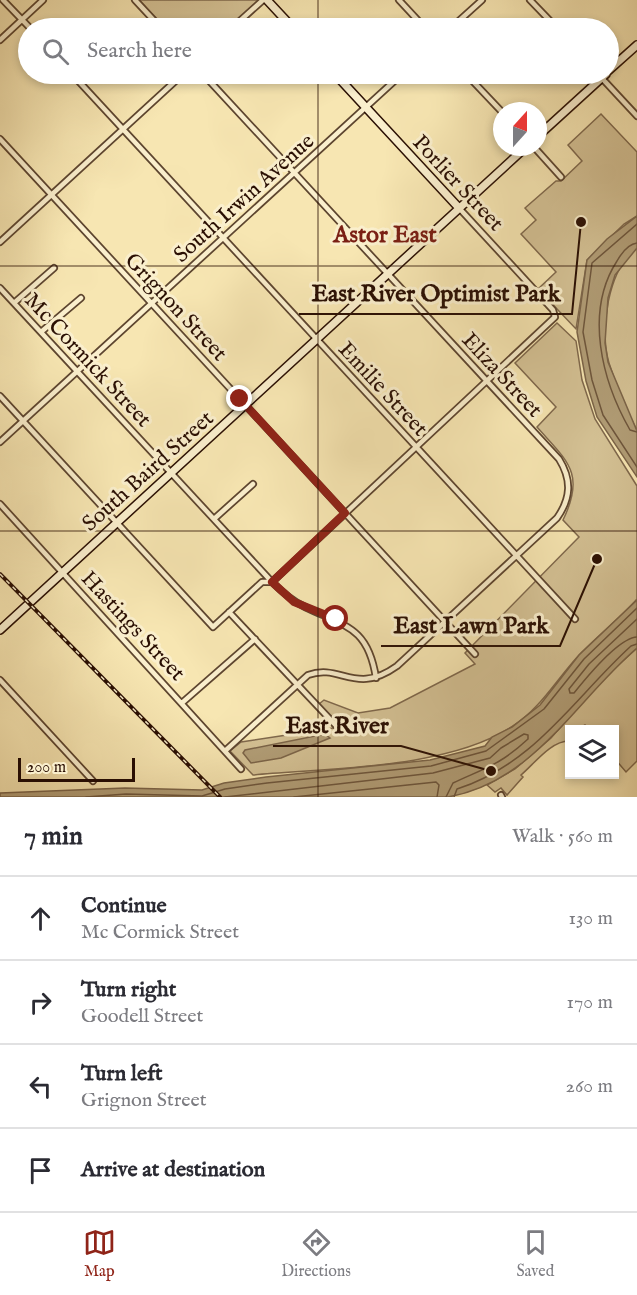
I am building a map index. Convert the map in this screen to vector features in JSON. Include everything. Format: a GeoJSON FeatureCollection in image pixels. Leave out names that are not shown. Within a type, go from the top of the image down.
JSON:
{"type":"FeatureCollection","features":[{"type":"Feature","properties":{"kind":"street"},"geometry":{"type":"LineString","coordinates":[[3,0],[20,18]]}},
{"type":"Feature","properties":{"kind":"street"},"geometry":{"type":"LineString","coordinates":[[24,18],[44,0]]}},
{"type":"Feature","properties":{"kind":"street"},"geometry":{"type":"LineString","coordinates":[[135,0],[152,18]]}},
{"type":"Feature","properties":{"kind":"street"},"geometry":{"type":"LineString","coordinates":[[244,18],[265,0],[283,18]]}},
{"type":"Feature","properties":{"kind":"street"},"geometry":{"type":"LineString","coordinates":[[399,0],[416,18]]}},
{"type":"Feature","properties":{"kind":"street"},"geometry":{"type":"LineString","coordinates":[[462,18],[482,0]]}},
{"type":"Feature","properties":{"kind":"street"},"geometry":{"type":"LineString","coordinates":[[530,0],[547,18]]}},
{"type":"Feature","properties":{"kind":"street"},"geometry":{"type":"LineString","coordinates":[[0,40],[18,24]]}},
{"type":"Feature","properties":{"kind":"street"},"geometry":{"type":"LineString","coordinates":[[619,60],[637,45]]}},
{"type":"Feature","properties":{"kind":"street","name":"Emilie Street"},"geometry":{"type":"LineString","coordinates":[[81,84],[575,619]]}},
{"type":"Feature","properties":{"kind":"street"},"geometry":{"type":"LineString","coordinates":[[0,242],[172,84]]}},
{"type":"Feature","properties":{"kind":"street","name":"Eliza Street"},"geometry":{"type":"LineString","coordinates":[[212,84],[559,459],[568,481],[568,494],[564,509],[516,556]]}},
{"type":"Feature","properties":{"kind":"street","name":"Porlier Street"},"geometry":{"type":"LineString","coordinates":[[343,84],[556,315],[488,382]]}},
{"type":"Feature","properties":{"kind":"street","name":"South Irwin Avenue"},"geometry":{"type":"LineString","coordinates":[[0,442],[77,369],[391,84]]}},
{"type":"Feature","properties":{"kind":"street"},"geometry":{"type":"LineString","coordinates":[[475,84],[493,102]]}},
{"type":"Feature","properties":{"kind":"street"},"geometry":{"type":"LineString","coordinates":[[547,127],[593,84]]}},
{"type":"Feature","properties":{"kind":"street"},"geometry":{"type":"LineString","coordinates":[[611,84],[637,116]]}},
{"type":"Feature","properties":{"kind":"street","name":"Grignon Street"},"geometry":{"type":"LineString","coordinates":[[0,139],[475,654]]}},
{"type":"Feature","properties":{"kind":"street","name":"South Baird Street"},"geometry":{"type":"LineString","coordinates":[[0,630],[516,156]]}},
{"type":"Feature","properties":{"kind":"street"},"geometry":{"type":"LineString","coordinates":[[542,156],[561,177]]}},
{"type":"Feature","properties":{"kind":"street"},"geometry":{"type":"LineString","coordinates":[[14,303],[54,268]]}},
{"type":"Feature","properties":{"kind":"street","name":"Mc Cormick Street"},"geometry":{"type":"LineString","coordinates":[[0,288],[272,582],[294,602],[336,619],[350,628],[368,651],[376,678]]}},
{"type":"Feature","properties":{"kind":"street"},"geometry":{"type":"LineString","coordinates":[[41,332],[81,298]]}},
{"type":"Feature","properties":{"kind":"street"},"geometry":{"type":"LineString","coordinates":[[0,396],[213,627],[262,582],[272,582],[488,382]]}},
{"type":"Feature","properties":{"kind":"street"},"geometry":{"type":"LineString","coordinates":[[214,519],[253,484]]}},
{"type":"Feature","properties":{"kind":"street","name":"Hastings Street"},"geometry":{"type":"LineString","coordinates":[[0,504],[183,702],[241,769]]}},
{"type":"Feature","properties":{"kind":"street"},"geometry":{"type":"LineString","coordinates":[[225,751],[308,675],[319,672],[352,679],[376,678],[390,671],[516,556]]}},
{"type":"Feature","properties":{"kind":"street"},"geometry":{"type":"LineString","coordinates":[[230,612],[342,732]]}},
{"type":"Feature","properties":{"kind":"street"},"geometry":{"type":"LineString","coordinates":[[183,702],[255,639]]}},
{"type":"Feature","properties":{"kind":"street"},"geometry":{"type":"LineString","coordinates":[[0,680],[93,781]]}},
{"type":"Feature","properties":{"kind":"shaded area"},"geometry":{"type":"Polygon","coordinates":[[[139,0],[260,0],[239,18],[156,18],[139,0]]]}},
{"type":"Feature","properties":{"kind":"shaded area"},"geometry":{"type":"Polygon","coordinates":[[[601,114],[637,152],[637,216],[624,224],[587,260],[576,329],[538,289],[556,272],[521,234],[536,220],[525,208],[556,181],[561,181],[582,161],[568,145],[601,114]]]}},
{"type":"Feature","properties":{"kind":"shaded area"},"geometry":{"type":"Polygon","coordinates":[[[637,248],[637,431],[609,363],[605,334],[608,301],[613,285],[619,270],[637,248]]]}},
{"type":"Feature","properties":{"kind":"shaded area"},"geometry":{"type":"Polygon","coordinates":[[[557,323],[576,341],[582,380],[595,419],[637,486],[637,599],[581,653],[532,710],[513,726],[487,740],[423,759],[352,768],[253,775],[230,751],[241,742],[333,728],[338,724],[319,704],[324,700],[358,713],[390,708],[475,664],[465,653],[579,537],[563,520],[573,490],[570,469],[557,449],[537,427],[556,407],[515,363],[557,323]]]}},
{"type":"Feature","properties":{"kind":"shaded area"},"geometry":{"type":"Polygon","coordinates":[[[637,648],[637,761],[626,772],[619,764],[619,725],[565,725],[565,742],[544,754],[521,775],[523,777],[507,795],[501,788],[495,792],[487,785],[515,769],[551,738],[602,680],[637,648]]]}},
{"type":"Feature","properties":{"kind":"water"},"geometry":{"type":"Polygon","coordinates":[[[637,216],[637,248],[615,275],[608,298],[605,343],[608,362],[637,431],[637,477],[597,417],[586,381],[577,332],[587,260],[607,239],[637,216]]]}},
{"type":"Feature","properties":{"kind":"water"},"geometry":{"type":"Polygon","coordinates":[[[637,600],[637,648],[530,757],[505,775],[478,788],[448,797],[0,797],[0,793],[125,788],[202,790],[224,783],[266,777],[430,760],[485,746],[492,737],[512,727],[540,705],[579,655],[637,600]]]}},
{"type":"Feature","properties":{"kind":"water"},"geometry":{"type":"Polygon","coordinates":[[[325,734],[330,738],[281,758],[251,763],[243,753],[245,750],[325,734]]]}},
{"type":"Feature","properties":{"kind":"railway"},"geometry":{"type":"LineString","coordinates":[[0,574],[220,797]]}},
{"type":"Feature","properties":{"kind":"place","name":"East River Optimist Park"},"geometry":{"type":"Point","coordinates":[581,222]}},
{"type":"Feature","properties":{"kind":"place","name":"East Lawn Park"},"geometry":{"type":"Point","coordinates":[597,559]}},
{"type":"Feature","properties":{"kind":"place","name":"East River"},"geometry":{"type":"Point","coordinates":[491,771]}},
{"type":"Feature","properties":{"kind":"district","name":"Astor East"},"geometry":{"type":"Point","coordinates":[385,234]}},
{"type":"Feature","properties":{"kind":"route"},"geometry":{"type":"LineString","coordinates":[[240,399],[345,513],[272,582],[294,602],[336,619]]}}]}
